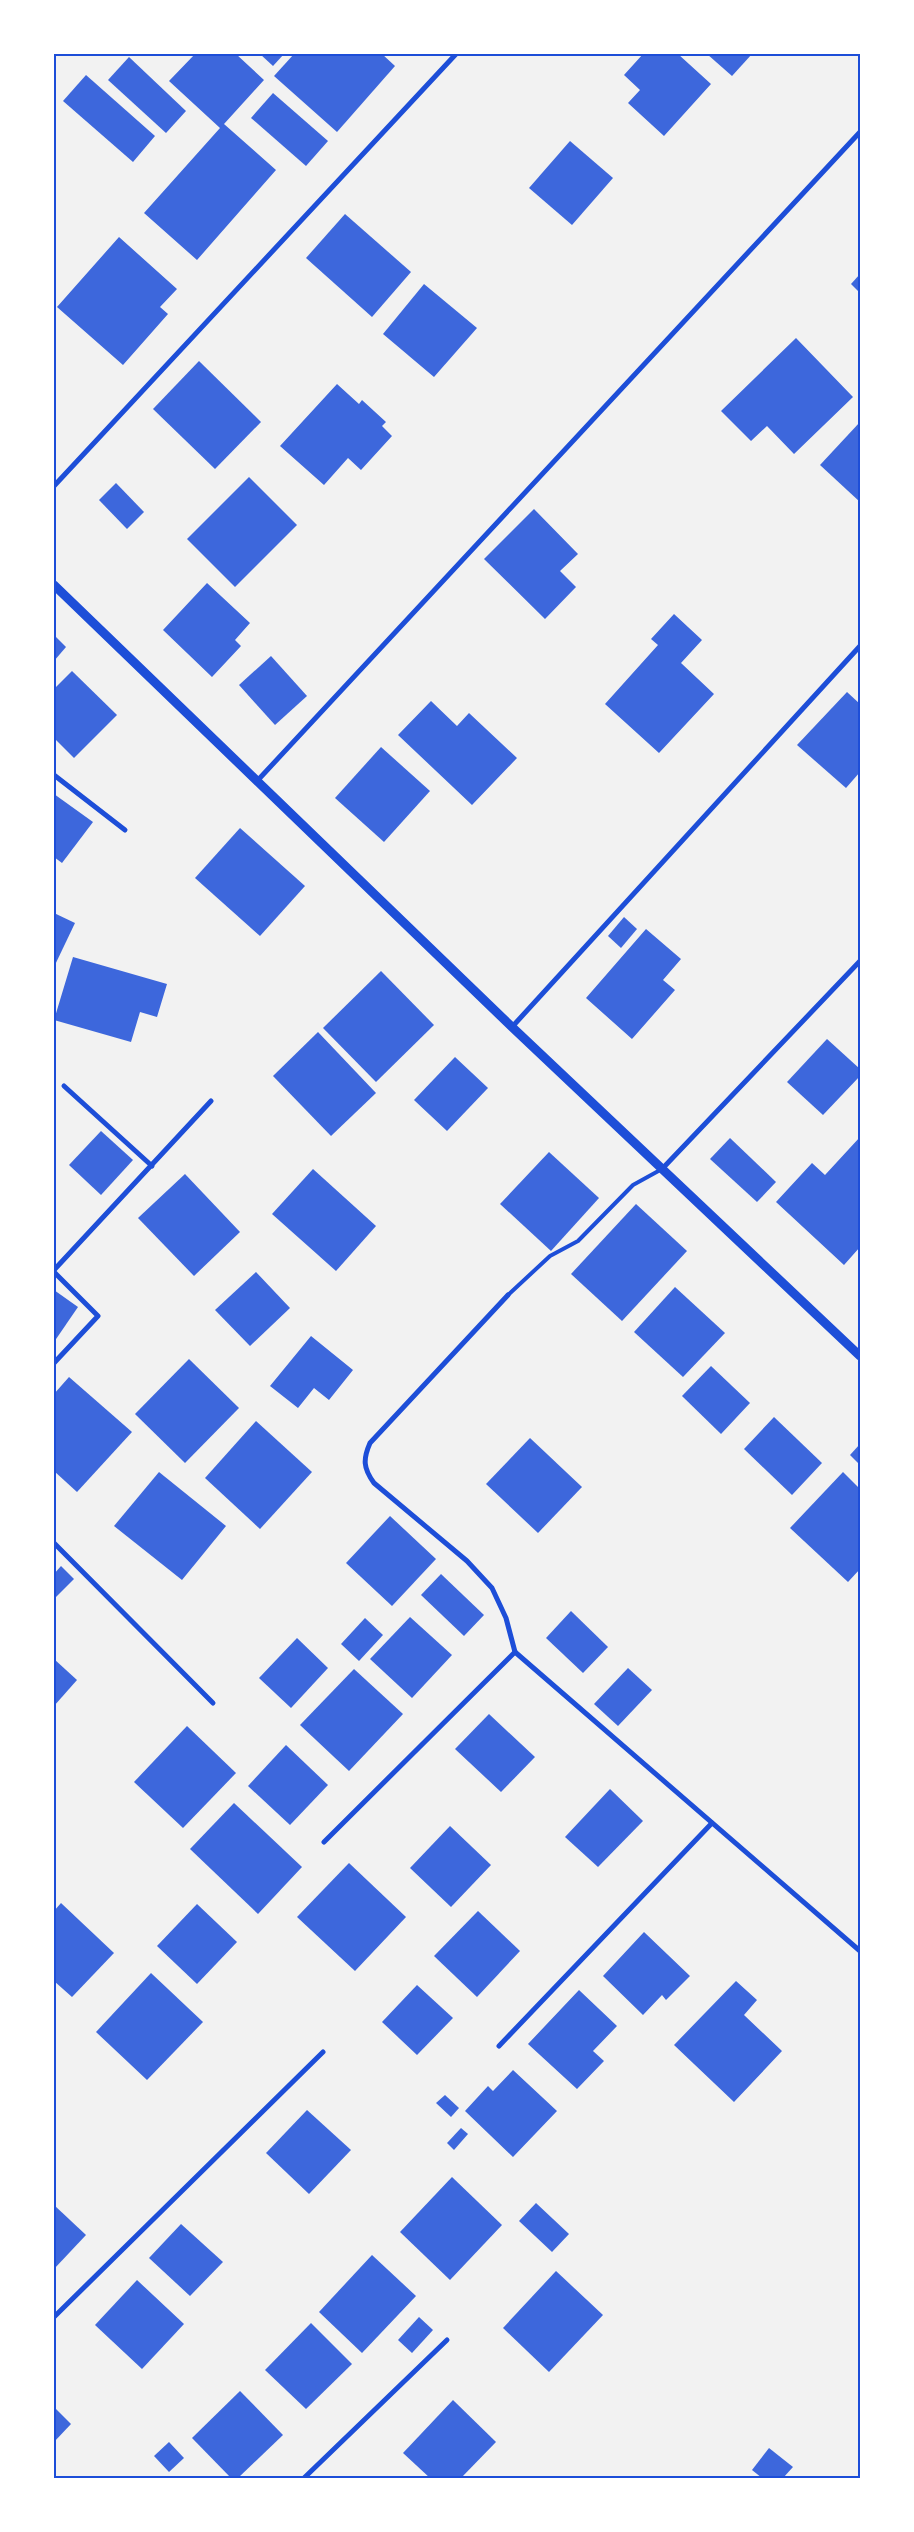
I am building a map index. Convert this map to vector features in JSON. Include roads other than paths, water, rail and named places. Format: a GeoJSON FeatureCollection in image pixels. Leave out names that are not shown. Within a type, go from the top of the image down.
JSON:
{"type":"FeatureCollection","features":[{"type":"Feature","properties":{"kind":"street"},"geometry":{"type":"LineString","coordinates":[[54,486],[456,54]]}},
{"type":"Feature","properties":{"kind":"street"},"geometry":{"type":"LineString","coordinates":[[258,780],[860,132]]}},
{"type":"Feature","properties":{"kind":"street"},"geometry":{"type":"LineString","coordinates":[[54,585],[512,1027],[860,1356]]}},
{"type":"Feature","properties":{"kind":"street"},"geometry":{"type":"LineString","coordinates":[[512,1027],[860,646]]}},
{"type":"Feature","properties":{"kind":"street"},"geometry":{"type":"LineString","coordinates":[[54,775],[125,830]]}},
{"type":"Feature","properties":{"kind":"street"},"geometry":{"type":"LineString","coordinates":[[662,1169],[860,961]]}},
{"type":"Feature","properties":{"kind":"street"},"geometry":{"type":"LineString","coordinates":[[64,1086],[152,1166]]}},
{"type":"Feature","properties":{"kind":"street"},"geometry":{"type":"LineString","coordinates":[[54,1363],[98,1316],[54,1271],[211,1101]]}},
{"type":"Feature","properties":{"kind":"street"},"geometry":{"type":"LineString","coordinates":[[508,1295],[370,1443],[365,1456],[365,1470],[374,1483],[467,1561],[492,1588],[506,1618],[515,1652],[860,1951]]}},
{"type":"Feature","properties":{"kind":"street"},"geometry":{"type":"LineString","coordinates":[[54,1543],[213,1704]]}},
{"type":"Feature","properties":{"kind":"street"},"geometry":{"type":"LineString","coordinates":[[324,1842],[515,1652]]}},
{"type":"Feature","properties":{"kind":"street"},"geometry":{"type":"LineString","coordinates":[[500,2046],[712,1823]]}},
{"type":"Feature","properties":{"kind":"street"},"geometry":{"type":"LineString","coordinates":[[54,2317],[323,2052]]}},
{"type":"Feature","properties":{"kind":"street"},"geometry":{"type":"LineString","coordinates":[[304,2478],[447,2340]]}},
{"type":"Feature","properties":{"kind":"lane"},"geometry":{"type":"LineString","coordinates":[[508,1295],[550,1256],[578,1241],[633,1185],[662,1169]]}}]}
